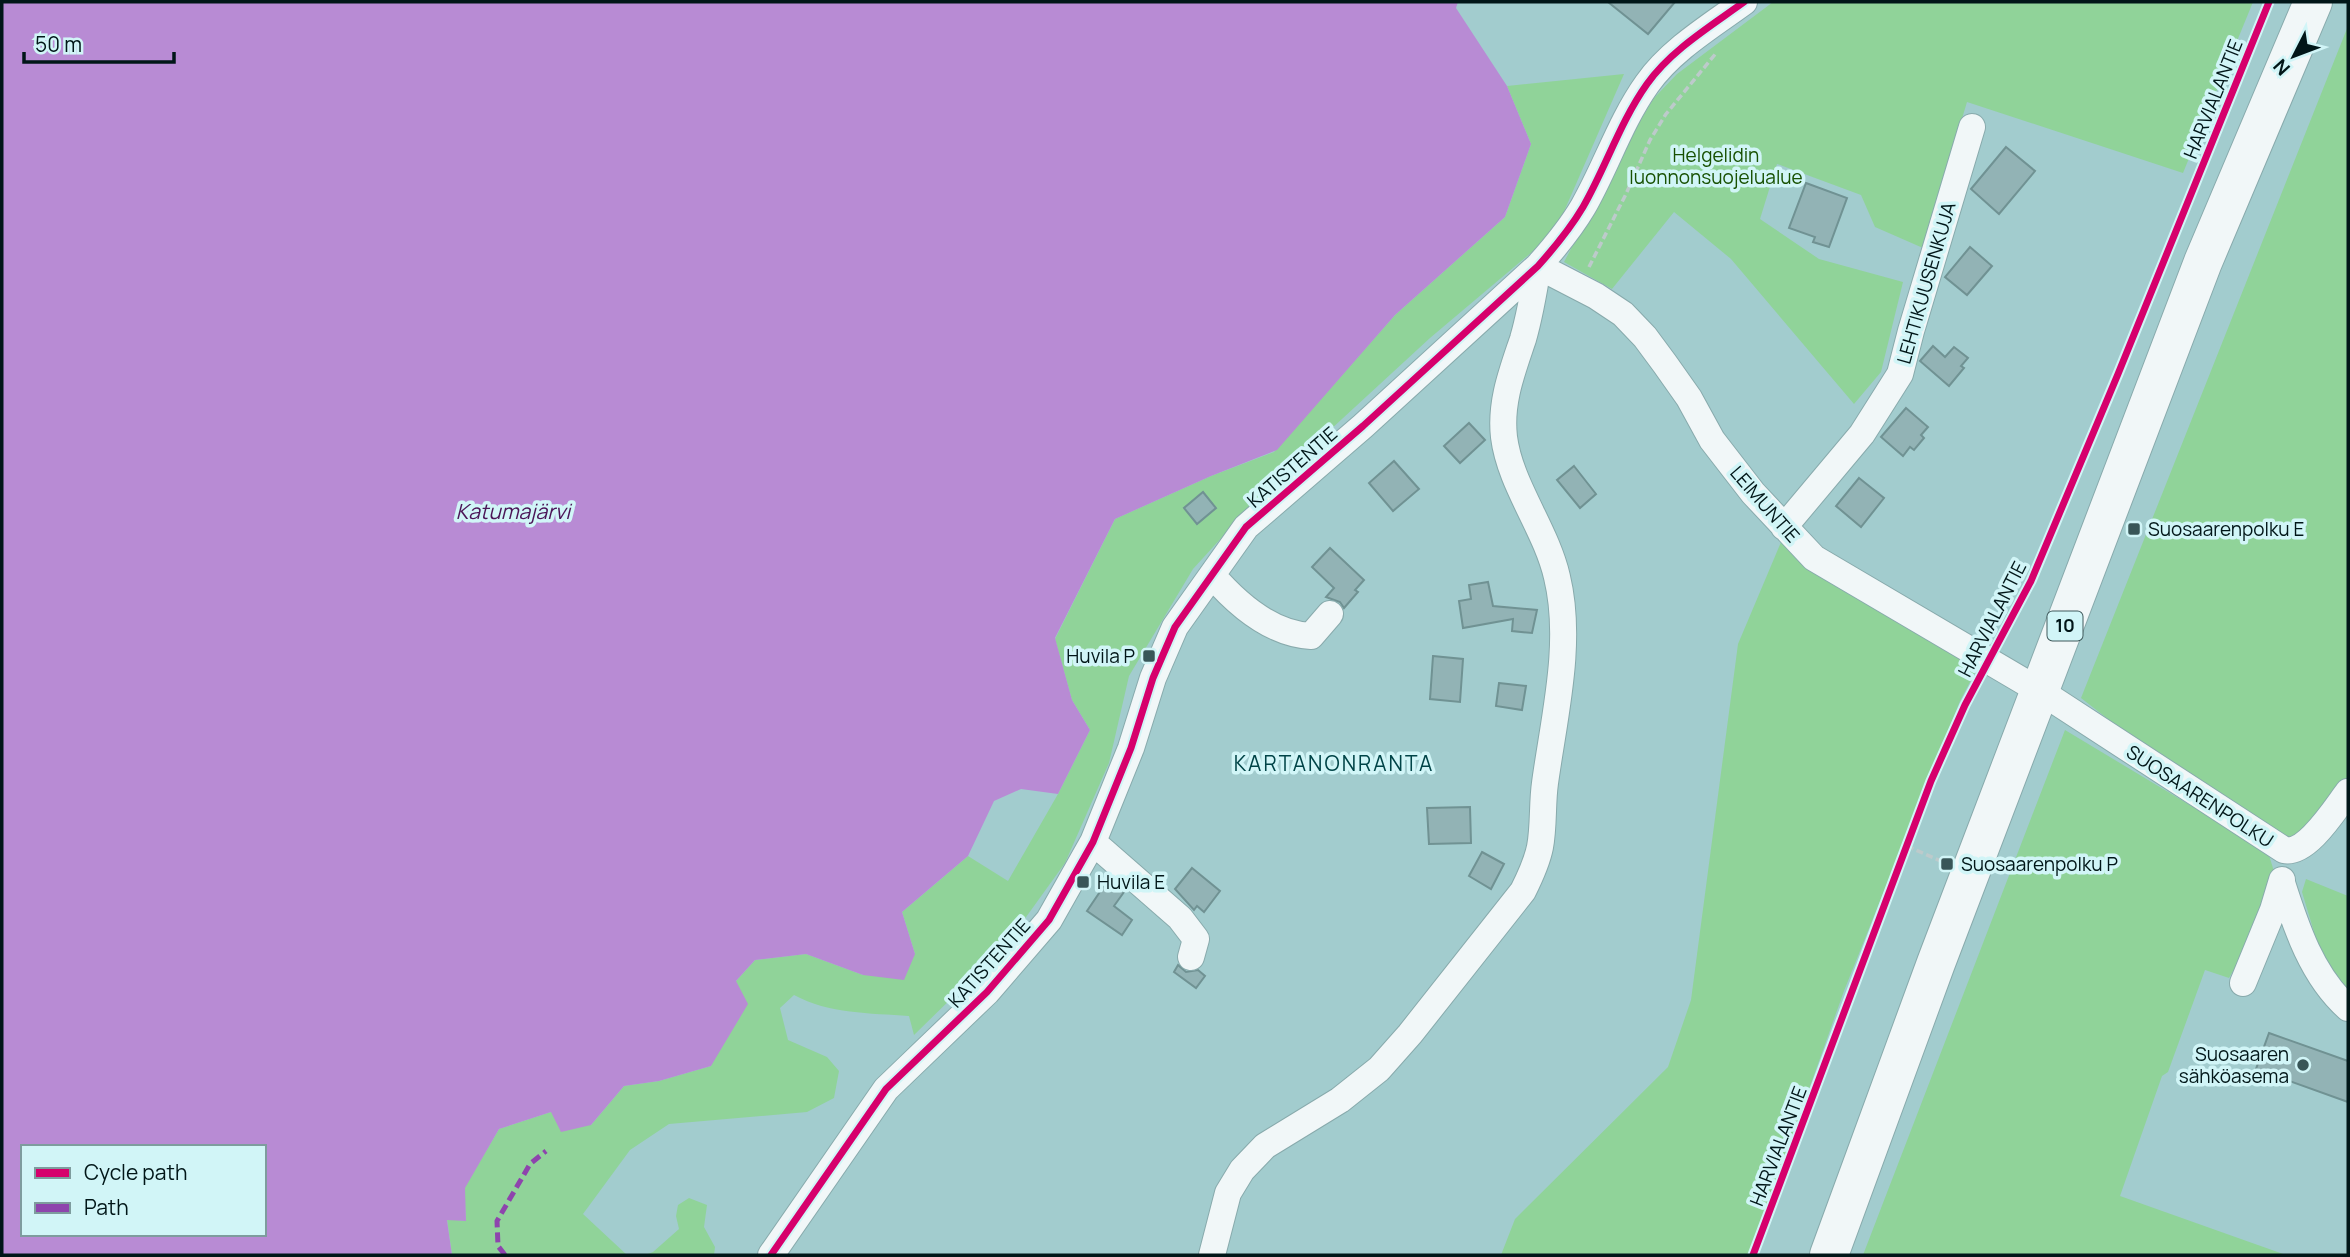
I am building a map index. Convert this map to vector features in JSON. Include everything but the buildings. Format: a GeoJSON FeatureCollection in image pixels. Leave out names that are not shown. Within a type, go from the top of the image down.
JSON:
{"type":"FeatureCollection","features":[{"type":"Feature","properties":{"kind":"highway","name":"10"},"geometry":{"type":"LineString","coordinates":[[1829,1255],[1931,976],[2203,262],[2313,2]]}},
{"type":"Feature","properties":{"kind":"street","name":"KATISTENTIE"},"geometry":{"type":"LineString","coordinates":[[771,1255],[886,1089],[988,992],[1049,920],[1093,842],[1131,748],[1153,678],[1175,627],[1246,527],[1363,426],[1538,266],[1563,237],[1584,205],[1627,114],[1649,81],[1676,53],[1744,2]]}},
{"type":"Feature","properties":{"kind":"street","name":"LEHTIKUUSENKUJA"},"geometry":{"type":"LineString","coordinates":[[1784,527],[1862,434],[1900,374],[1972,127]]}},
{"type":"Feature","properties":{"kind":"street","name":"LEIMUNTIE"},"geometry":{"type":"LineString","coordinates":[[1538,266],[1623,314],[1644,337],[1689,398],[1712,440],[1753,493],[1814,558],[2040,691]]}},
{"type":"Feature","properties":{"kind":"street"},"geometry":{"type":"LineString","coordinates":[[1212,1255],[1228,1194],[1242,1170],[1265,1146],[1340,1100],[1379,1069],[1523,891],[1533,869],[1540,846],[1542,800],[1557,698],[1563,642],[1561,610],[1557,577],[1504,439],[1503,405],[1533,302],[1538,266]]}},
{"type":"Feature","properties":{"kind":"street"},"geometry":{"type":"LineString","coordinates":[[1212,575],[1229,595],[1247,609],[1292,635],[1311,636],[1330,614]]}},
{"type":"Feature","properties":{"kind":"street","name":"SUOSAARENPOLKU"},"geometry":{"type":"LineString","coordinates":[[2040,691],[2284,850],[2295,850],[2309,840],[2348,792]]}},
{"type":"Feature","properties":{"kind":"street"},"geometry":{"type":"LineString","coordinates":[[1093,842],[1180,918],[1196,939],[1191,957]]}},
{"type":"Feature","properties":{"kind":"street"},"geometry":{"type":"LineString","coordinates":[[2243,983],[2282,883],[2284,850]]}},
{"type":"Feature","properties":{"kind":"street"},"geometry":{"type":"LineString","coordinates":[[2282,883],[2307,950],[2326,983],[2348,1008]]}},
{"type":"Feature","properties":{"kind":"path"},"geometry":{"type":"LineString","coordinates":[[1579,287],[1650,141],[1666,114],[1723,44]]}},
{"type":"Feature","properties":{"kind":"path"},"geometry":{"type":"LineString","coordinates":[[1902,859],[1912,833]]}},
{"type":"Feature","properties":{"kind":"path"},"geometry":{"type":"LineString","coordinates":[[1907,846],[1947,864]]}},
{"type":"Feature","properties":{"kind":"green space","name":"Helgelidin luonnonsuojelualue"},"geometry":{"type":"Polygon","coordinates":[[[1773,2],[2253,2],[2183,173],[1967,102],[1923,248],[1875,227],[1861,195],[1777,164],[1760,219],[1819,259],[1903,282],[1881,372],[1854,404],[1731,259],[1674,212],[1612,289],[1564,262],[1629,139],[1654,98],[1677,74],[1773,2]]]}},
{"type":"Feature","properties":{"kind":"green space"},"geometry":{"type":"Polygon","coordinates":[[[2348,26],[2348,776],[2298,838],[2287,842],[2140,744],[2081,698],[2348,26]]]}},
{"type":"Feature","properties":{"kind":"green space"},"geometry":{"type":"Polygon","coordinates":[[[1624,74],[1559,223],[1532,252],[1430,338],[1266,489],[1193,569],[1129,676],[1109,763],[1065,863],[1006,945],[914,1035],[909,1016],[835,1009],[794,995],[780,1008],[788,1040],[827,1057],[839,1071],[834,1098],[807,1112],[669,1124],[630,1150],[583,1214],[627,1255],[452,1255],[447,1219],[466,1221],[464,1188],[499,1129],[551,1112],[591,1125],[624,1086],[659,1081],[711,1066],[736,981],[755,960],[806,954],[863,975],[915,954],[902,912],[968,856],[1008,881],[1058,794],[1090,730],[1072,700],[1055,639],[1115,519],[1211,476],[1274,452],[1395,315],[1505,217],[1531,144],[1507,86],[1624,74]]]}},
{"type":"Feature","properties":{"kind":"green space"},"geometry":{"type":"Polygon","coordinates":[[[1784,535],[1980,663],[1960,701],[1844,991],[1750,1255],[1501,1255],[1515,1219],[1668,1067],[1691,1000],[1738,644],[1784,535]]]}},
{"type":"Feature","properties":{"kind":"green space"},"geometry":{"type":"Polygon","coordinates":[[[2065,730],[2268,852],[2277,881],[2274,900],[2229,978],[2205,970],[2168,1072],[2162,1076],[2120,1196],[2286,1255],[1863,1255],[2065,730]]]}},
{"type":"Feature","properties":{"kind":"green space"},"geometry":{"type":"Polygon","coordinates":[[[2306,879],[2348,896],[2348,994],[2323,962],[2302,892],[2306,879]]]}},
{"type":"Feature","properties":{"kind":"green space"},"geometry":{"type":"Polygon","coordinates":[[[689,1198],[707,1205],[704,1227],[715,1247],[714,1255],[645,1255],[653,1252],[679,1229],[676,1216],[678,1205],[689,1198]]]}},
{"type":"Feature","properties":{"kind":"water","name":"Katumajärvi"},"geometry":{"type":"Polygon","coordinates":[[[2,2],[1458,2],[1456,8],[1507,86],[1531,144],[1505,217],[1395,315],[1277,450],[1115,519],[1055,638],[1072,700],[1090,730],[1058,794],[1021,789],[994,801],[968,856],[902,912],[915,954],[904,980],[863,975],[806,954],[755,960],[736,981],[748,1004],[711,1066],[659,1081],[624,1086],[591,1125],[561,1132],[551,1112],[499,1129],[465,1188],[466,1221],[447,1220],[452,1255],[2,1255],[2,2]]]}},
{"type":"Feature","properties":{"kind":"marked path"},"geometry":{"type":"LineString","coordinates":[[505,1255],[498,1246],[497,1221],[530,1164],[546,1151]]}},
{"type":"Feature","properties":{"kind":"cycle path"},"geometry":{"type":"LineString","coordinates":[[771,1255],[886,1089],[987,992],[1049,920],[1093,842],[1131,748],[1153,678],[1175,627],[1246,527],[1363,426],[1538,266],[1562,238],[1583,207],[1629,114],[1647,84],[1680,49],[1744,2]]}},
{"type":"Feature","properties":{"kind":"cycle path","name":"HARVIALANTIE"},"geometry":{"type":"LineString","coordinates":[[1753,1255],[1931,781],[1965,705],[2031,581],[2269,2]]}},
{"type":"Feature","properties":{"kind":"place","name":"Suosaarenpolku E"},"geometry":{"type":"Point","coordinates":[2134,529]}},
{"type":"Feature","properties":{"kind":"place","name":"Huvila P"},"geometry":{"type":"Point","coordinates":[1149,656]}},
{"type":"Feature","properties":{"kind":"place","name":"Suosaarenpolku P"},"geometry":{"type":"Point","coordinates":[1947,864]}},
{"type":"Feature","properties":{"kind":"place","name":"Huvila E"},"geometry":{"type":"Point","coordinates":[1083,882]}},
{"type":"Feature","properties":{"kind":"place","name":"Suosaaren sähköasema"},"geometry":{"type":"Point","coordinates":[2303,1065]}},
{"type":"Feature","properties":{"kind":"district","name":"KARTANONRANTA"},"geometry":{"type":"Point","coordinates":[1334,764]}}]}
